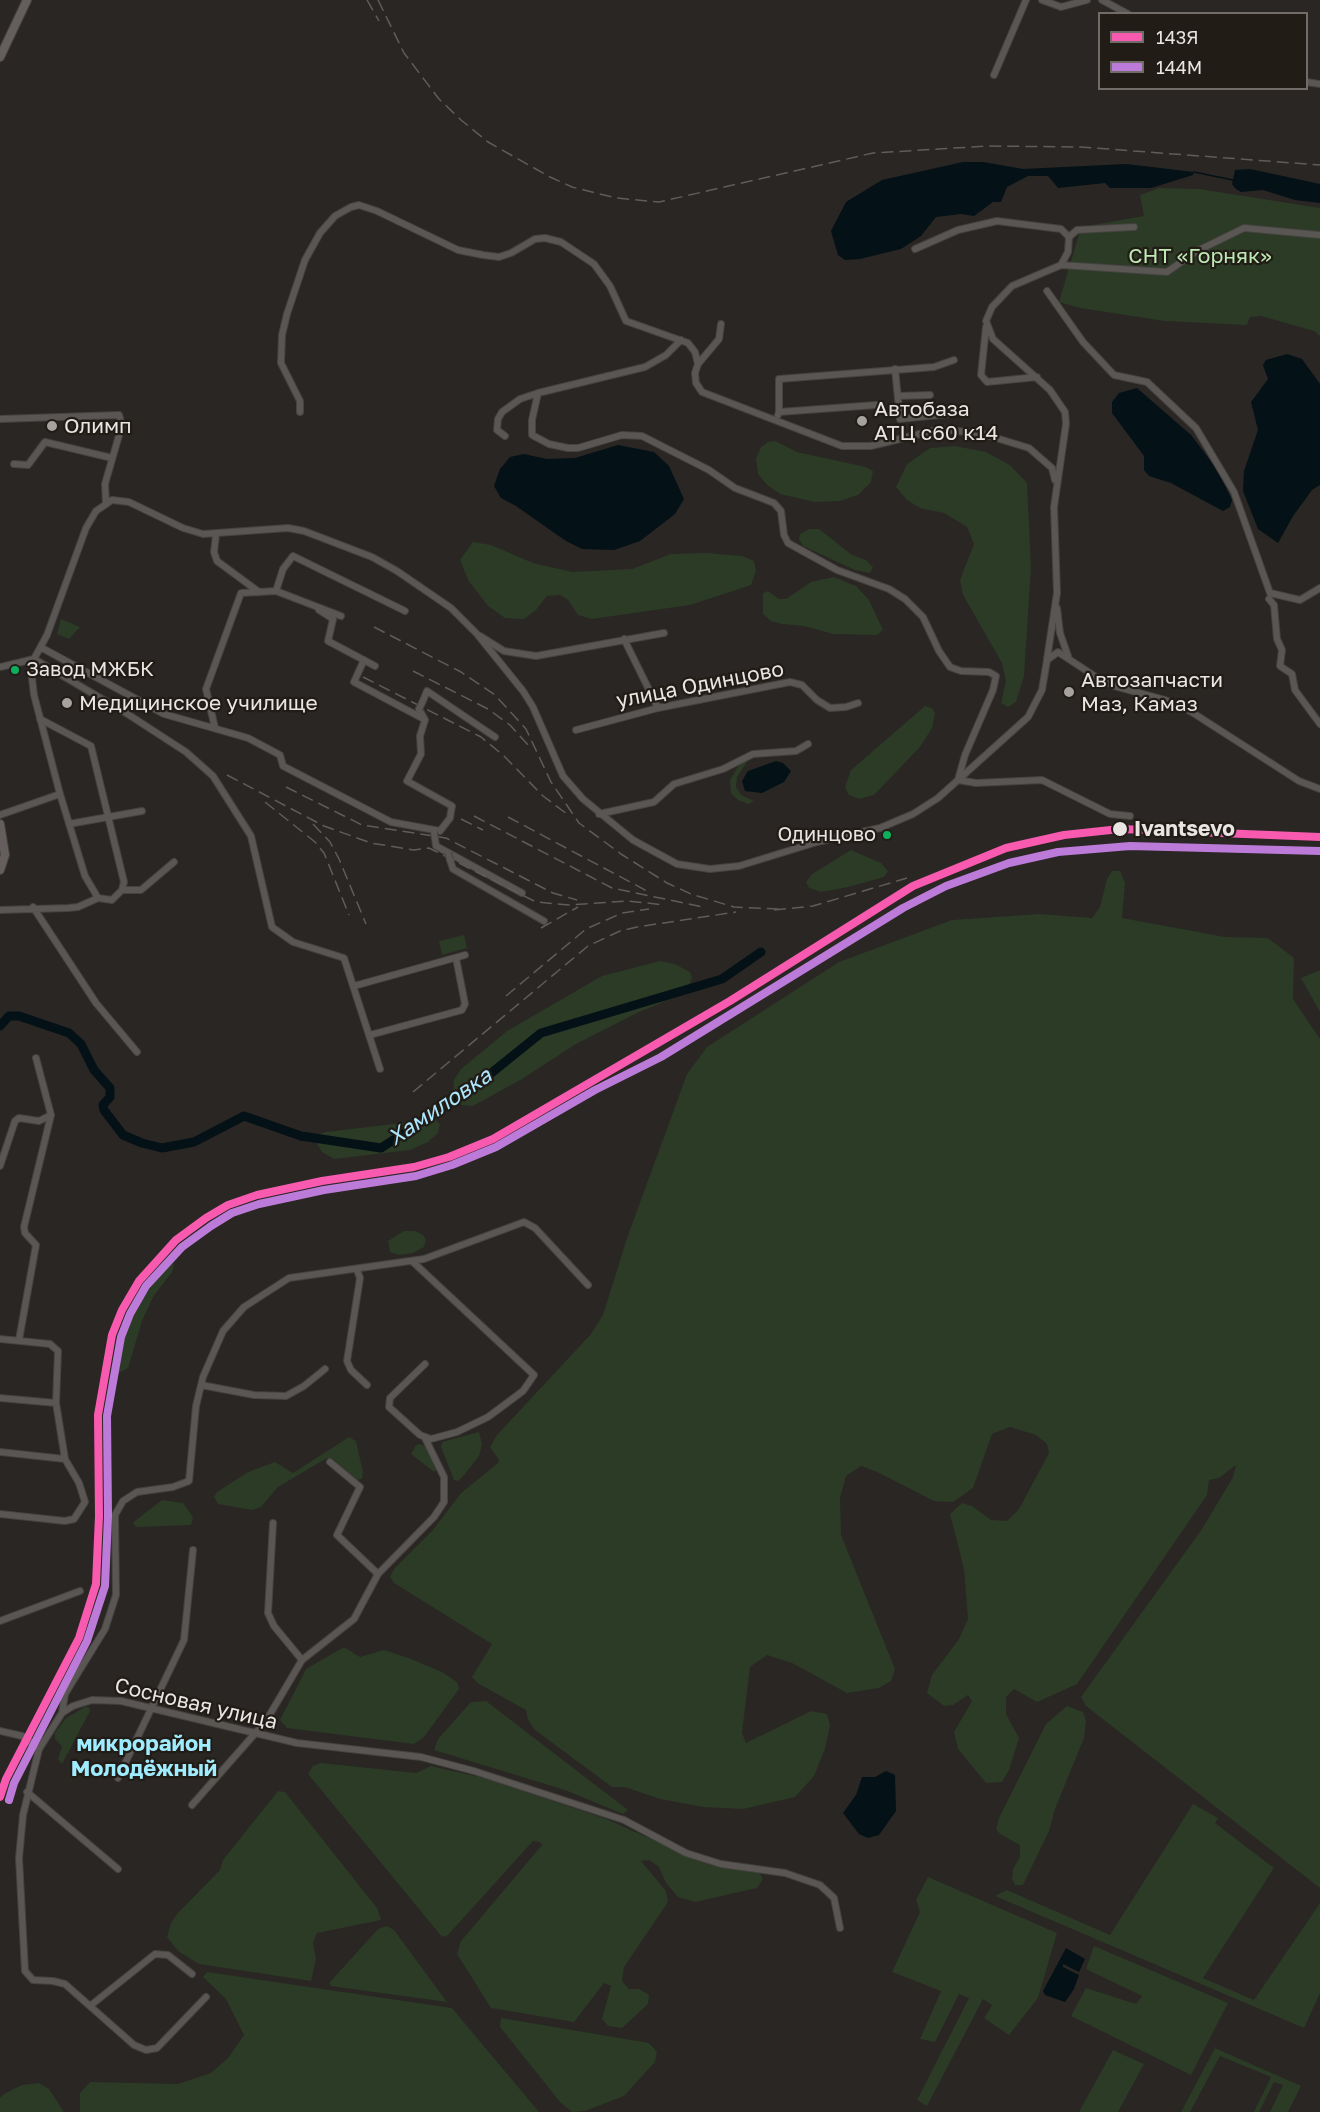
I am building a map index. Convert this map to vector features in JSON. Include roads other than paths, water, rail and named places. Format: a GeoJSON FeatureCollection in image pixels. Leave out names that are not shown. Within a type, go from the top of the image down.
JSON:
{"type":"FeatureCollection","features":[{"type":"Feature","properties":{"kind":"main road"},"geometry":{"type":"LineString","coordinates":[[0,57],[13,35],[27,0]]}},
{"type":"Feature","properties":{"kind":"main road"},"geometry":{"type":"LineString","coordinates":[[0,824],[5,855],[0,870]]}},
{"type":"Feature","properties":{"kind":"street"},"geometry":{"type":"LineString","coordinates":[[994,75],[1026,0]]}},
{"type":"Feature","properties":{"kind":"street"},"geometry":{"type":"LineString","coordinates":[[1042,0],[1061,7],[1087,0]]}},
{"type":"Feature","properties":{"kind":"street"},"geometry":{"type":"LineString","coordinates":[[1102,0],[1124,12]]}},
{"type":"Feature","properties":{"kind":"street"},"geometry":{"type":"LineString","coordinates":[[300,412],[300,401],[281,363],[282,335],[287,314],[313,244],[335,216],[359,205],[377,211],[458,250],[483,255],[499,256],[511,253],[535,239],[545,238],[561,242],[594,264],[610,286],[627,321],[688,343],[695,352],[698,364],[696,383],[702,392],[842,446],[856,448],[940,429],[983,434],[1029,448],[1052,468],[1056,483]]}},
{"type":"Feature","properties":{"kind":"street"},"geometry":{"type":"LineString","coordinates":[[915,249],[958,230],[997,221],[1061,229],[1069,237]]}},
{"type":"Feature","properties":{"kind":"street"},"geometry":{"type":"LineString","coordinates":[[1061,266],[1068,252],[1069,237],[1077,230],[1134,227]]}},
{"type":"Feature","properties":{"kind":"street"},"geometry":{"type":"LineString","coordinates":[[1037,377],[987,382],[981,375],[987,323],[992,308],[1012,286],[1061,266],[1167,272],[1197,251],[1244,228],[1320,235]]}},
{"type":"Feature","properties":{"kind":"street"},"geometry":{"type":"LineString","coordinates":[[1047,291],[1083,342],[1114,375],[1147,382],[1196,428],[1234,492],[1270,593],[1300,600],[1320,588]]}},
{"type":"Feature","properties":{"kind":"street"},"geometry":{"type":"LineString","coordinates":[[987,323],[993,339],[1037,377],[1059,400],[1065,411],[1066,424],[1056,483],[1053,533],[1060,633],[1069,657]]}},
{"type":"Feature","properties":{"kind":"street"},"geometry":{"type":"LineString","coordinates":[[698,364],[719,339],[721,324]]}},
{"type":"Feature","properties":{"kind":"street"},"geometry":{"type":"LineString","coordinates":[[505,436],[496,430],[498,418],[502,412],[520,399],[645,367],[666,355],[681,339]]}},
{"type":"Feature","properties":{"kind":"street"},"geometry":{"type":"LineString","coordinates":[[775,421],[779,412],[779,379],[934,367],[954,360]]}},
{"type":"Feature","properties":{"kind":"street"},"geometry":{"type":"LineString","coordinates":[[895,369],[900,419],[948,414]]}},
{"type":"Feature","properties":{"kind":"street"},"geometry":{"type":"LineString","coordinates":[[538,393],[531,430],[537,440],[568,448],[578,448],[622,435],[634,434],[659,443],[714,472],[735,488],[774,503],[781,511],[784,535],[788,543],[801,552],[837,570],[889,589],[905,599],[928,624],[946,664],[955,669],[989,672],[996,676],[993,690],[965,754],[958,780]]}},
{"type":"Feature","properties":{"kind":"street"},"geometry":{"type":"LineString","coordinates":[[898,396],[930,395]]}},
{"type":"Feature","properties":{"kind":"street"},"geometry":{"type":"LineString","coordinates":[[779,412],[876,405]]}},
{"type":"Feature","properties":{"kind":"street"},"geometry":{"type":"LineString","coordinates":[[0,419],[116,414],[122,419],[122,425],[105,484],[106,503]]}},
{"type":"Feature","properties":{"kind":"street"},"geometry":{"type":"LineString","coordinates":[[14,464],[28,465],[45,442],[112,458]]}},
{"type":"Feature","properties":{"kind":"street"},"geometry":{"type":"LineString","coordinates":[[0,667],[34,658],[42,648],[86,528],[96,511],[106,503],[120,500],[129,502],[190,531],[216,535],[288,528],[304,531],[372,557],[436,597],[460,616],[477,634],[533,707],[563,776],[599,814],[633,840],[663,858],[692,867],[726,868],[818,842],[880,828],[926,806],[958,780],[1028,717],[1042,690],[1057,593]]}},
{"type":"Feature","properties":{"kind":"street"},"geometry":{"type":"LineString","coordinates":[[216,535],[214,552],[217,561],[260,592]]}},
{"type":"Feature","properties":{"kind":"street"},"geometry":{"type":"LineString","coordinates":[[276,591],[283,569],[293,556],[405,611]]}},
{"type":"Feature","properties":{"kind":"street"},"geometry":{"type":"LineString","coordinates":[[215,728],[206,689],[241,593],[276,591],[341,616]]}},
{"type":"Feature","properties":{"kind":"street"},"geometry":{"type":"LineString","coordinates":[[1269,599],[1274,605],[1277,639],[1282,650],[1280,666],[1292,674],[1295,690],[1320,724]]}},
{"type":"Feature","properties":{"kind":"street"},"geometry":{"type":"LineString","coordinates":[[309,604],[333,619],[328,641],[375,666]]}},
{"type":"Feature","properties":{"kind":"street"},"geometry":{"type":"LineString","coordinates":[[477,634],[504,651],[536,656],[664,633]]}},
{"type":"Feature","properties":{"kind":"street"},"geometry":{"type":"LineString","coordinates":[[624,639],[658,708]]}},
{"type":"Feature","properties":{"kind":"street"},"geometry":{"type":"LineString","coordinates":[[42,648],[164,714],[248,738],[280,755],[283,766],[391,822],[434,834],[440,831],[450,818],[452,806],[407,781],[421,754],[420,736],[424,720],[420,706],[427,691],[495,737]]}},
{"type":"Feature","properties":{"kind":"street"},"geometry":{"type":"LineString","coordinates":[[1047,660],[1058,652],[1114,686],[1165,700],[1190,711],[1299,781],[1320,789]]}},
{"type":"Feature","properties":{"kind":"street"},"geometry":{"type":"LineString","coordinates":[[34,658],[34,695],[40,719],[85,876],[98,898]]}},
{"type":"Feature","properties":{"kind":"street"},"geometry":{"type":"LineString","coordinates":[[34,658],[186,752],[213,776],[235,807],[256,850],[272,927],[293,942],[344,958],[380,1069]]}},
{"type":"Feature","properties":{"kind":"street"},"geometry":{"type":"LineString","coordinates":[[364,660],[354,682],[424,720]]}},
{"type":"Feature","properties":{"kind":"street","name":"улица Одинцово"},"geometry":{"type":"LineString","coordinates":[[576,729],[658,708],[790,682],[802,685],[817,700],[830,708],[846,707],[858,702]]}},
{"type":"Feature","properties":{"kind":"street"},"geometry":{"type":"LineString","coordinates":[[0,910],[78,907],[98,898],[112,900],[122,890],[124,882],[91,746],[40,719]]}},
{"type":"Feature","properties":{"kind":"street"},"geometry":{"type":"LineString","coordinates":[[599,814],[654,802],[674,784],[723,769],[753,754],[796,751],[808,744]]}},
{"type":"Feature","properties":{"kind":"street"},"geometry":{"type":"LineString","coordinates":[[958,780],[976,783],[1049,782],[1110,814],[1130,816]]}},
{"type":"Feature","properties":{"kind":"street"},"geometry":{"type":"LineString","coordinates":[[0,815],[60,794]]}},
{"type":"Feature","properties":{"kind":"street"},"geometry":{"type":"LineString","coordinates":[[69,824],[142,811]]}},
{"type":"Feature","properties":{"kind":"street"},"geometry":{"type":"LineString","coordinates":[[434,834],[436,846],[522,893]]}},
{"type":"Feature","properties":{"kind":"street"},"geometry":{"type":"LineString","coordinates":[[448,853],[453,869],[544,921]]}},
{"type":"Feature","properties":{"kind":"street"},"geometry":{"type":"LineString","coordinates":[[122,890],[141,890],[174,861]]}},
{"type":"Feature","properties":{"kind":"street"},"geometry":{"type":"LineString","coordinates":[[33,907],[96,1003],[137,1052]]}},
{"type":"Feature","properties":{"kind":"street"},"geometry":{"type":"LineString","coordinates":[[354,986],[465,955]]}},
{"type":"Feature","properties":{"kind":"street"},"geometry":{"type":"LineString","coordinates":[[370,1035],[462,1010],[465,1004],[456,958]]}},
{"type":"Feature","properties":{"kind":"street"},"geometry":{"type":"LineString","coordinates":[[20,1340],[36,1245],[25,1233],[24,1227],[51,1115],[36,1058]]}},
{"type":"Feature","properties":{"kind":"street"},"geometry":{"type":"LineString","coordinates":[[0,1166],[15,1121],[19,1118],[39,1121],[51,1115]]}},
{"type":"Feature","properties":{"kind":"street"},"geometry":{"type":"LineString","coordinates":[[206,1997],[152,2051],[134,2044],[60,1982],[33,1980],[25,1971],[19,1857],[27,1792],[39,1749],[62,1713],[65,1694],[105,1629],[116,1595],[115,1515],[123,1501],[137,1492],[173,1487],[189,1481],[201,1385],[223,1331],[244,1307],[289,1278],[412,1261],[445,1253],[524,1222],[535,1228],[588,1285]]}},
{"type":"Feature","properties":{"kind":"street"},"geometry":{"type":"LineString","coordinates":[[412,1261],[534,1375],[523,1390],[488,1417],[457,1432],[426,1438]]}},
{"type":"Feature","properties":{"kind":"street"},"geometry":{"type":"LineString","coordinates":[[357,1270],[360,1278],[347,1362],[351,1370],[368,1385]]}},
{"type":"Feature","properties":{"kind":"street"},"geometry":{"type":"LineString","coordinates":[[0,1340],[20,1340],[55,1346],[58,1351],[56,1403],[65,1459],[79,1483],[85,1502],[74,1519],[65,1521],[0,1514]]}},
{"type":"Feature","properties":{"kind":"street"},"geometry":{"type":"LineString","coordinates":[[192,1805],[256,1734],[302,1659],[354,1619],[378,1574],[434,1517],[444,1502],[444,1477],[426,1438],[394,1412],[388,1403],[424,1364]]}},
{"type":"Feature","properties":{"kind":"street"},"geometry":{"type":"LineString","coordinates":[[201,1385],[278,1397],[304,1386],[325,1369]]}},
{"type":"Feature","properties":{"kind":"street"},"geometry":{"type":"LineString","coordinates":[[0,1398],[56,1403]]}},
{"type":"Feature","properties":{"kind":"street"},"geometry":{"type":"LineString","coordinates":[[0,1452],[65,1459]]}},
{"type":"Feature","properties":{"kind":"street"},"geometry":{"type":"LineString","coordinates":[[330,1462],[360,1487],[337,1535],[378,1574]]}},
{"type":"Feature","properties":{"kind":"street"},"geometry":{"type":"LineString","coordinates":[[273,1523],[270,1619],[302,1659]]}},
{"type":"Feature","properties":{"kind":"street"},"geometry":{"type":"LineString","coordinates":[[118,1778],[184,1640],[193,1550]]}},
{"type":"Feature","properties":{"kind":"street"},"geometry":{"type":"LineString","coordinates":[[0,1621],[80,1591]]}},
{"type":"Feature","properties":{"kind":"street","name":"Сосновая улица"},"geometry":{"type":"LineString","coordinates":[[62,1713],[73,1706],[92,1700],[121,1701],[297,1743],[421,1757],[474,1770],[624,1821],[686,1853],[722,1864],[785,1873],[830,1891],[834,1898],[840,1928]]}},
{"type":"Feature","properties":{"kind":"street"},"geometry":{"type":"LineString","coordinates":[[0,1731],[22,1737],[39,1749]]}},
{"type":"Feature","properties":{"kind":"street"},"geometry":{"type":"LineString","coordinates":[[27,1792],[118,1869]]}},
{"type":"Feature","properties":{"kind":"street"},"geometry":{"type":"LineString","coordinates":[[90,2006],[155,1954],[168,1955],[192,1974]]}},
{"type":"Feature","properties":{"kind":"waterway"},"geometry":{"type":"LineString","coordinates":[[1194,172],[1233,180]]}},
{"type":"Feature","properties":{"kind":"waterway","name":"Хамиловка"},"geometry":{"type":"LineString","coordinates":[[0,1026],[9,1016],[19,1016],[69,1033],[81,1044],[94,1070],[110,1088],[110,1097],[103,1105],[104,1110],[123,1135],[142,1143],[162,1148],[194,1142],[244,1116],[301,1136],[381,1148],[469,1091],[541,1033],[722,979],[761,952]]}},
{"type":"Feature","properties":{"kind":"railway"},"geometry":{"type":"LineString","coordinates":[[367,0],[379,21]]}},
{"type":"Feature","properties":{"kind":"railway"},"geometry":{"type":"LineString","coordinates":[[378,0],[404,53],[439,99],[461,120],[488,142],[550,177],[572,187],[616,198],[659,202],[873,153],[988,146],[1081,147],[1320,165]]}},
{"type":"Feature","properties":{"kind":"railway"},"geometry":{"type":"LineString","coordinates":[[374,627],[461,672],[495,695],[526,729],[551,782],[579,823],[621,854],[667,883],[691,894],[734,907],[780,909]]}},
{"type":"Feature","properties":{"kind":"railway"},"geometry":{"type":"LineString","coordinates":[[413,671],[488,709],[510,725],[528,745]]}},
{"type":"Feature","properties":{"kind":"railway"},"geometry":{"type":"LineString","coordinates":[[363,677],[481,737],[504,756],[543,796],[567,814]]}},
{"type":"Feature","properties":{"kind":"railway"},"geometry":{"type":"LineString","coordinates":[[227,775],[324,826],[371,843],[414,850],[429,848],[536,902],[569,905],[628,901],[665,905]]}},
{"type":"Feature","properties":{"kind":"railway"},"geometry":{"type":"LineString","coordinates":[[286,787],[362,825],[446,838],[553,893],[577,900]]}},
{"type":"Feature","properties":{"kind":"railway"},"geometry":{"type":"LineString","coordinates":[[265,802],[315,842],[324,853],[349,915]]}},
{"type":"Feature","properties":{"kind":"railway"},"geometry":{"type":"LineString","coordinates":[[474,816],[612,888],[703,907]]}},
{"type":"Feature","properties":{"kind":"railway"},"geometry":{"type":"LineString","coordinates":[[508,817],[647,891]]}},
{"type":"Feature","properties":{"kind":"railway"},"geometry":{"type":"LineString","coordinates":[[461,819],[483,830]]}},
{"type":"Feature","properties":{"kind":"railway"},"geometry":{"type":"LineString","coordinates":[[313,824],[330,842],[366,924]]}},
{"type":"Feature","properties":{"kind":"railway"},"geometry":{"type":"LineString","coordinates":[[774,910],[813,906],[907,878]]}},
{"type":"Feature","properties":{"kind":"railway"},"geometry":{"type":"LineString","coordinates":[[541,928],[578,907]]}},
{"type":"Feature","properties":{"kind":"railway"},"geometry":{"type":"LineString","coordinates":[[506,996],[586,929],[622,913],[649,909]]}},
{"type":"Feature","properties":{"kind":"railway"},"geometry":{"type":"LineString","coordinates":[[413,1092],[588,946],[620,931],[637,927],[736,912]]}},
{"type":"Feature","properties":{"kind":"place","name":"Автобаза АТЦ с60 к14"},"geometry":{"type":"Point","coordinates":[862,421]}},
{"type":"Feature","properties":{"kind":"place","name":"Олимп"},"geometry":{"type":"Point","coordinates":[52,426]}},
{"type":"Feature","properties":{"kind":"place","name":"Завод МЖБК"},"geometry":{"type":"Point","coordinates":[15,670]}},
{"type":"Feature","properties":{"kind":"place","name":"Автозапчасти Маз, Камаз"},"geometry":{"type":"Point","coordinates":[1069,692]}},
{"type":"Feature","properties":{"kind":"place","name":"Медицинское училище"},"geometry":{"type":"Point","coordinates":[67,703]}},
{"type":"Feature","properties":{"kind":"place","name":"Ivantsevo"},"geometry":{"type":"Point","coordinates":[1120,829]}},
{"type":"Feature","properties":{"kind":"place","name":"Одинцово"},"geometry":{"type":"Point","coordinates":[887,835]}},
{"type":"Feature","properties":{"kind":"district","name":"микрорайон Молодёжный"},"geometry":{"type":"Point","coordinates":[144,1757]}},
{"type":"Feature","properties":{"kind":"park label","name":"СНТ «Горняк»"},"geometry":{"type":"Point","coordinates":[1200,256]}}]}
